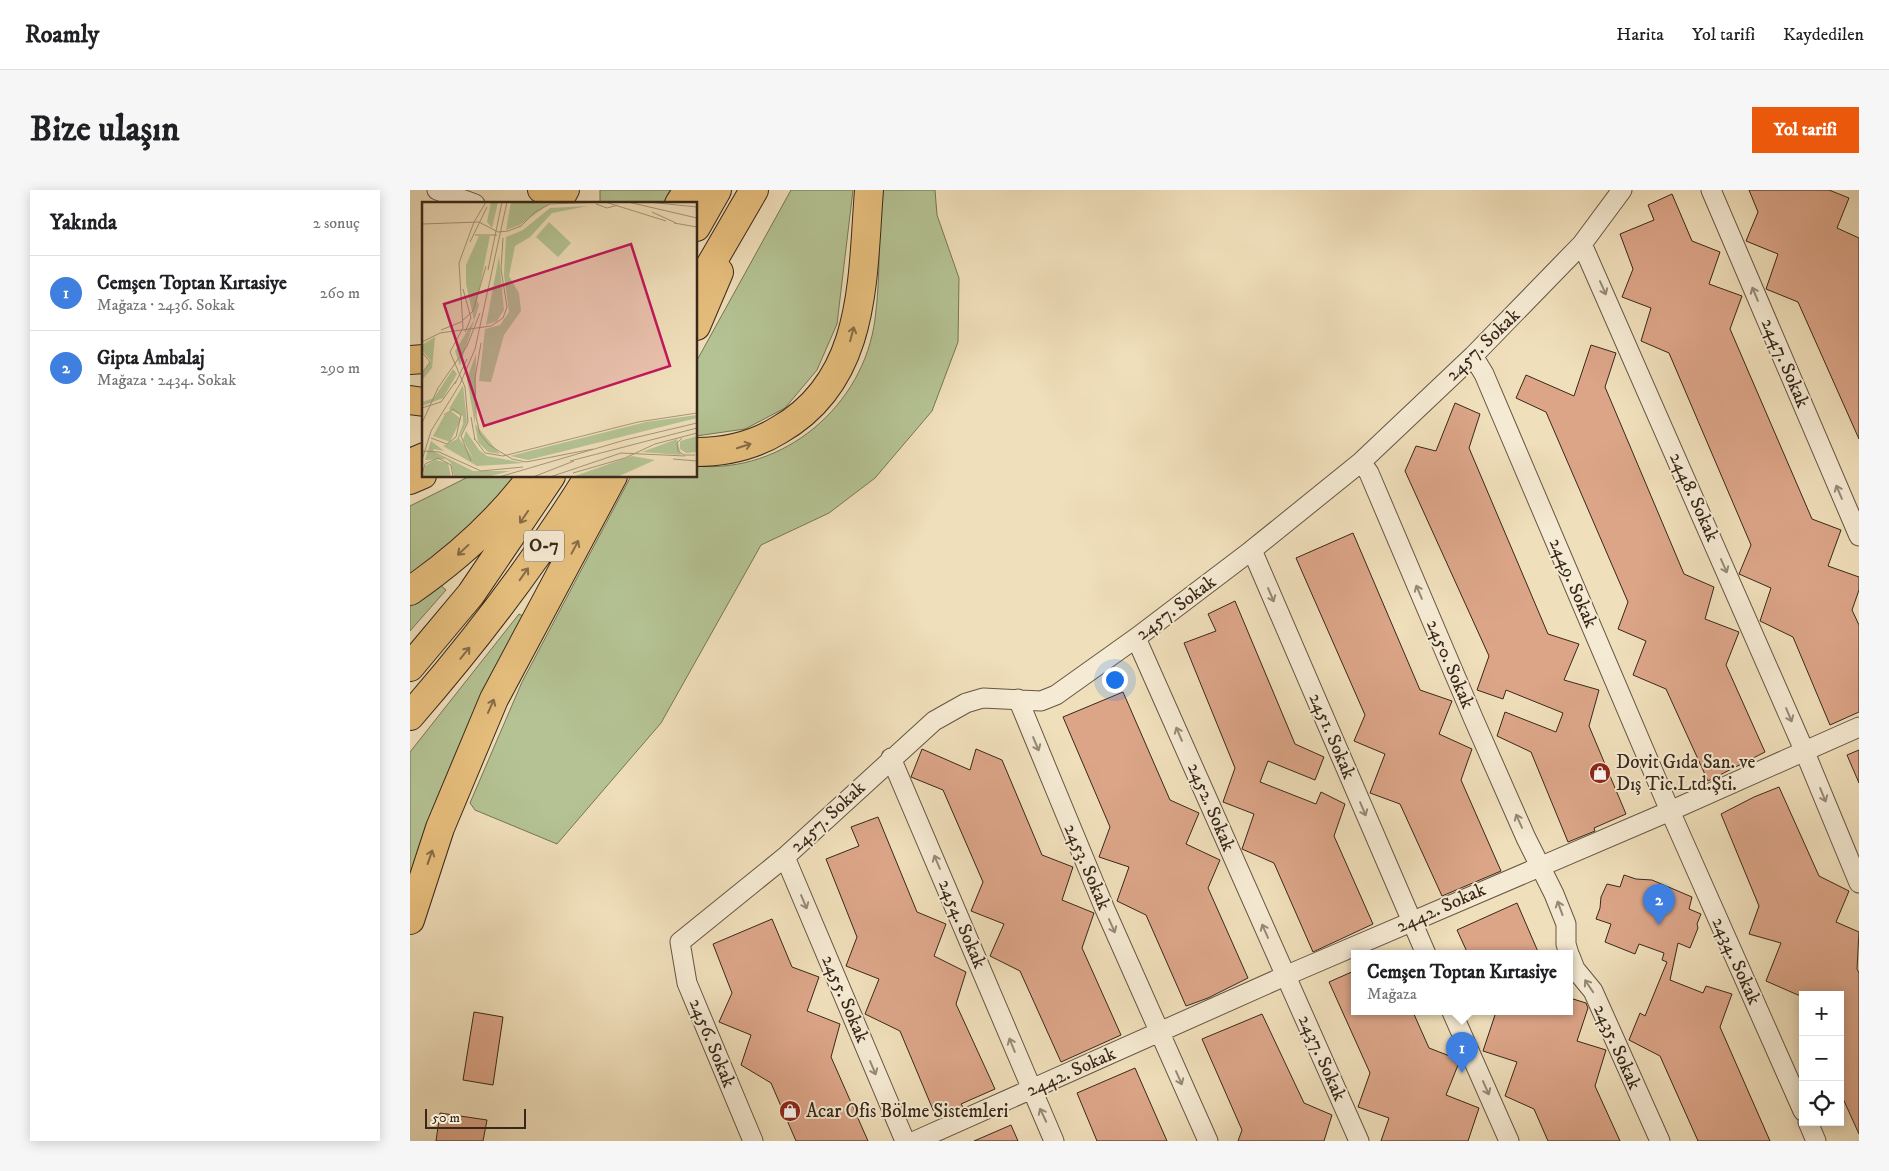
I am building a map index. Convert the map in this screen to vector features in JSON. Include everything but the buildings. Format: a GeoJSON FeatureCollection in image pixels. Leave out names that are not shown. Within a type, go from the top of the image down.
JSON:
{"type":"FeatureCollection","features":[{"type":"Feature","properties":{"kind":"highway"},"geometry":{"type":"LineString","coordinates":[[680,202],[688,190]]}},
{"type":"Feature","properties":{"kind":"highway"},"geometry":{"type":"LineString","coordinates":[[698,223],[717,190]]}},
{"type":"Feature","properties":{"kind":"highway"},"geometry":{"type":"LineString","coordinates":[[698,287],[754,190]]}},
{"type":"Feature","properties":{"kind":"highway"},"geometry":{"type":"LineString","coordinates":[[698,452],[726,451],[751,444],[774,434],[808,410],[831,383],[847,350],[860,300],[869,190]]}},
{"type":"Feature","properties":{"kind":"highway"},"geometry":{"type":"LineString","coordinates":[[698,322],[718,279],[728,235]]}},
{"type":"Feature","properties":{"kind":"highway"},"geometry":{"type":"LineString","coordinates":[[410,591],[451,562],[476,539],[530,478]]}},
{"type":"Feature","properties":{"kind":"highway","name":"O-7"},"geometry":{"type":"LineString","coordinates":[[410,667],[471,594],[550,478]]}},
{"type":"Feature","properties":{"kind":"highway","name":"O-7"},"geometry":{"type":"LineString","coordinates":[[410,716],[496,614],[588,478]]}},
{"type":"Feature","properties":{"kind":"highway"},"geometry":{"type":"LineString","coordinates":[[410,920],[446,812],[494,699],[612,478]]}},
{"type":"Feature","properties":{"kind":"main road"},"geometry":{"type":"LineString","coordinates":[[540,190],[556,202],[562,200],[567,190]]}},
{"type":"Feature","properties":{"kind":"main road"},"geometry":{"type":"LineString","coordinates":[[410,460],[422,456]]}},
{"type":"Feature","properties":{"kind":"main road"},"geometry":{"type":"LineString","coordinates":[[410,482],[422,477]]}},
{"type":"Feature","properties":{"kind":"street"},"geometry":{"type":"LineString","coordinates":[[437,190],[470,202]]}},
{"type":"Feature","properties":{"kind":"street","name":"2457. Sokak"},"geometry":{"type":"LineString","coordinates":[[680,942],[785,857],[934,720],[966,703],[983,698],[1040,701],[1056,695],[1136,638],[1252,550],[1362,462],[1473,356],[1582,244],[1622,190]]}},
{"type":"Feature","properties":{"kind":"street","name":"2447. Sokak"},"geometry":{"type":"LineString","coordinates":[[1711,190],[1859,536]]}},
{"type":"Feature","properties":{"kind":"street","name":"2448. Sokak"},"geometry":{"type":"LineString","coordinates":[[1582,244],[1804,750],[1859,884]]}},
{"type":"Feature","properties":{"kind":"street","name":"2449. Sokak"},"geometry":{"type":"LineString","coordinates":[[1473,356],[1487,381],[1670,811]]}},
{"type":"Feature","properties":{"kind":"street","name":"2450. Sokak"},"geometry":{"type":"LineString","coordinates":[[1362,462],[1372,481],[1474,720],[1539,866]]}},
{"type":"Feature","properties":{"kind":"street","name":"2451. Sokak"},"geometry":{"type":"LineString","coordinates":[[1252,550],[1424,950]]}},
{"type":"Feature","properties":{"kind":"street","name":"2452. Sokak"},"geometry":{"type":"LineString","coordinates":[[1136,638],[1285,976]]}},
{"type":"Feature","properties":{"kind":"street","name":"2453. Sokak"},"geometry":{"type":"LineString","coordinates":[[1018,699],[1104,907],[1208,1141]]}},
{"type":"Feature","properties":{"kind":"street","name":"2442. Sokak"},"geometry":{"type":"LineString","coordinates":[[915,1141],[1285,976],[1670,811],[1859,727]]}},
{"type":"Feature","properties":{"kind":"street","name":"2454. Sokak"},"geometry":{"type":"LineString","coordinates":[[891,758],[1054,1141]]}},
{"type":"Feature","properties":{"kind":"street","name":"2434. Sokak"},"geometry":{"type":"LineString","coordinates":[[1670,811],[1799,1102]]}},
{"type":"Feature","properties":{"kind":"street","name":"2455. Sokak"},"geometry":{"type":"LineString","coordinates":[[785,857],[905,1141]]}},
{"type":"Feature","properties":{"kind":"street","name":"2435. Sokak"},"geometry":{"type":"LineString","coordinates":[[1539,866],[1554,894],[1566,924],[1568,950]]}},
{"type":"Feature","properties":{"kind":"street","name":"2456. Sokak"},"geometry":{"type":"LineString","coordinates":[[680,942],[687,983],[753,1141]]}},
{"type":"Feature","properties":{"kind":"street","name":"2435. Sokak"},"geometry":{"type":"LineString","coordinates":[[1573,964],[1593,991],[1660,1141]]}},
{"type":"Feature","properties":{"kind":"street","name":"2437. Sokak"},"geometry":{"type":"LineString","coordinates":[[1285,976],[1359,1141]]}},
{"type":"Feature","properties":{"kind":"street"},"geometry":{"type":"LineString","coordinates":[[1453,1015],[1509,1141]]}},
{"type":"Feature","properties":{"kind":"street"},"geometry":{"type":"LineString","coordinates":[[1810,1126],[1816,1141]]}},
{"type":"Feature","properties":{"kind":"green space"},"geometry":{"type":"Polygon","coordinates":[[[600,190],[670,190],[664,202],[600,202],[600,190]]]}},
{"type":"Feature","properties":{"kind":"green space"},"geometry":{"type":"Polygon","coordinates":[[[791,190],[853,190],[837,324],[817,370],[785,408],[745,429],[698,436],[698,358],[791,190]]]}},
{"type":"Feature","properties":{"kind":"green space"},"geometry":{"type":"Polygon","coordinates":[[[880,190],[935,190],[937,215],[959,278],[958,342],[932,411],[875,478],[829,513],[761,545],[661,723],[557,844],[475,810],[470,803],[522,682],[630,478],[698,478],[698,466],[728,466],[759,459],[788,446],[814,428],[836,406],[855,380],[868,351],[875,319],[879,276],[878,213],[880,190]]]}},
{"type":"Feature","properties":{"kind":"green space"},"geometry":{"type":"Polygon","coordinates":[[[466,478],[517,478],[483,517],[423,570],[446,590],[410,631],[410,506],[466,478]]]}},
{"type":"Feature","properties":{"kind":"green space"},"geometry":{"type":"Polygon","coordinates":[[[519,614],[525,617],[410,889],[410,752],[519,614]]]}},
{"type":"Feature","properties":{"kind":"place","name":"Dovit Gıda San. ve Dış Tic.Ltd.Şti."},"geometry":{"type":"Point","coordinates":[1600,773]}},
{"type":"Feature","properties":{"kind":"place","name":"Gipta Ambalaj"},"geometry":{"type":"Point","coordinates":[1659,925]}},
{"type":"Feature","properties":{"kind":"place","name":"Cemşen Toptan Kırtasiye"},"geometry":{"type":"Point","coordinates":[1462,1073]}},
{"type":"Feature","properties":{"kind":"place","name":"Acar Ofis Bölme Sistemleri"},"geometry":{"type":"Point","coordinates":[790,1111]}}]}
